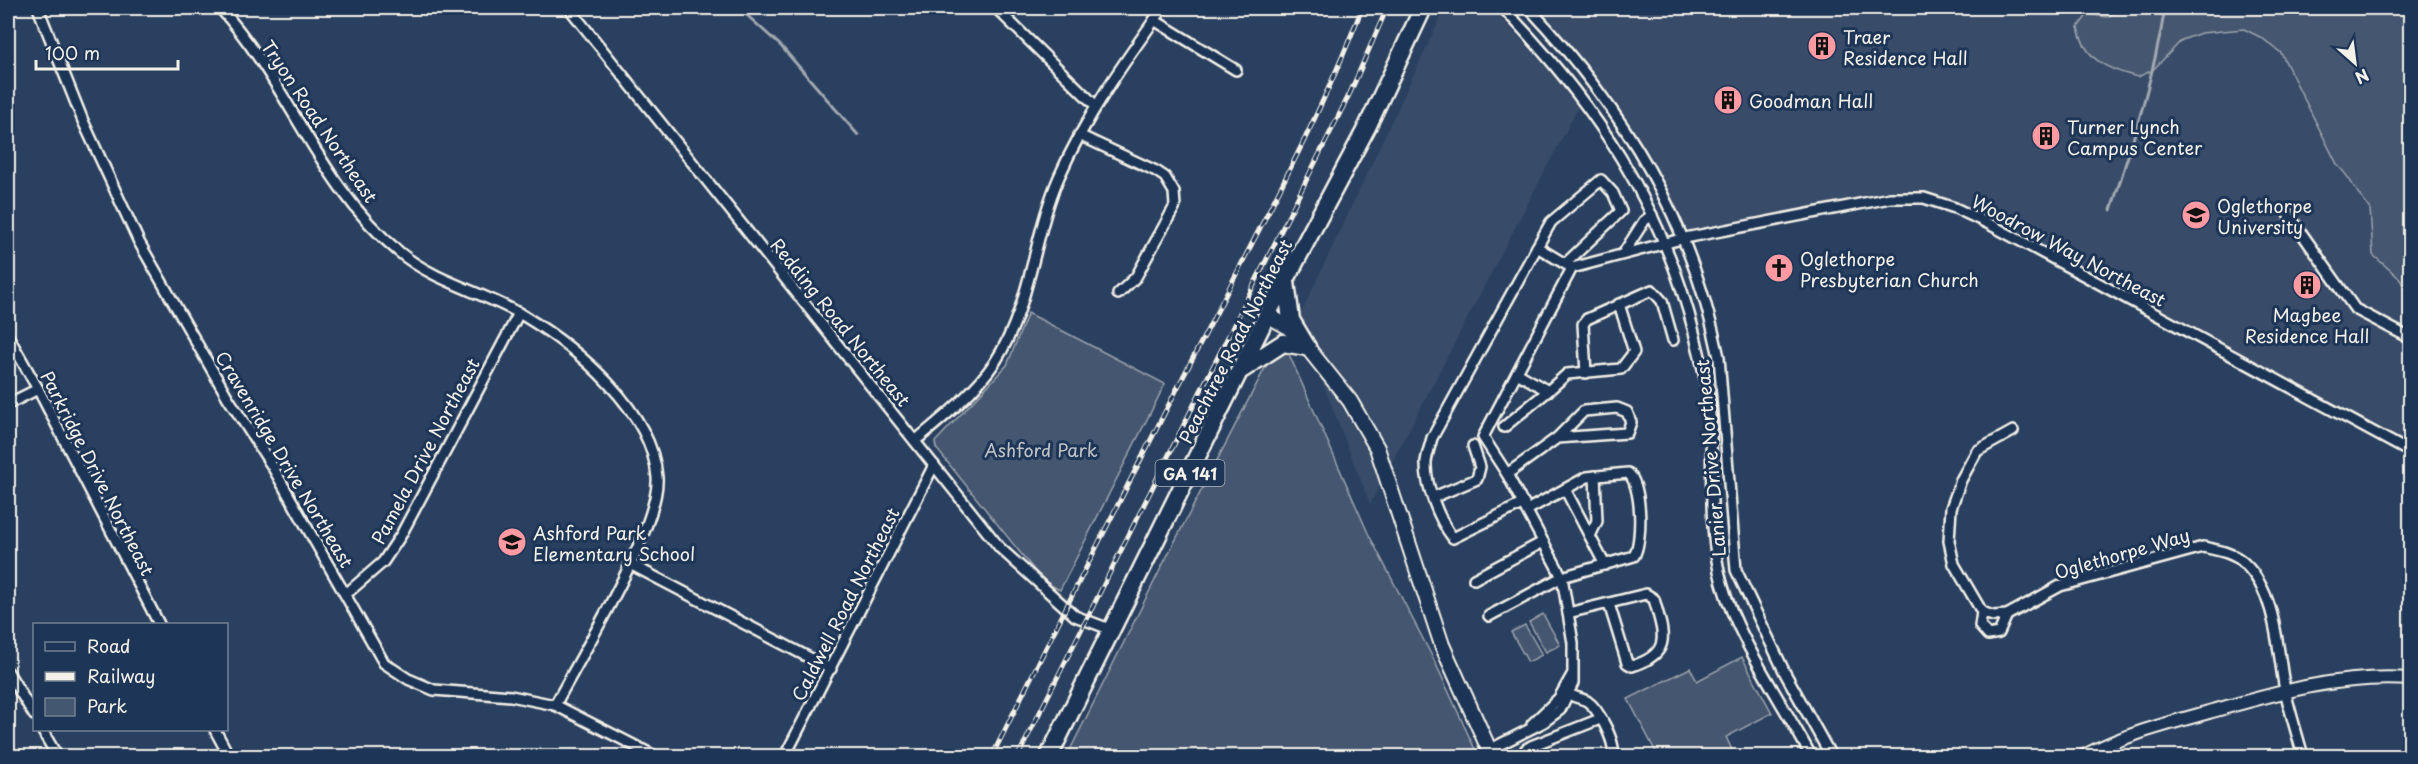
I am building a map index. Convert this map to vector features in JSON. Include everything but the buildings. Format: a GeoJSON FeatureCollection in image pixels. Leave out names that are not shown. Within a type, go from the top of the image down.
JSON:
{"type":"FeatureCollection","features":[{"type":"Feature","properties":{"kind":"highway","name":"Peachtree Road Northeast"},"geometry":{"type":"LineString","coordinates":[[1049,756],[1267,315],[1367,127],[1423,8]]}},
{"type":"Feature","properties":{"kind":"highway"},"geometry":{"type":"LineString","coordinates":[[1286,282],[1291,320],[1307,347]]}},
{"type":"Feature","properties":{"kind":"highway"},"geometry":{"type":"LineString","coordinates":[[1242,369],[1283,343],[1307,347]]}},
{"type":"Feature","properties":{"kind":"main road"},"geometry":{"type":"LineString","coordinates":[[1267,315],[1287,326],[1307,347],[1350,401],[1377,448],[1439,636],[1491,753]]}},
{"type":"Feature","properties":{"kind":"street","name":"Cravenridge Drive Northeast"},"geometry":{"type":"LineString","coordinates":[[38,8],[83,121],[139,242],[228,398],[272,466],[346,594],[371,645],[384,663],[408,679],[434,690],[511,696],[555,705],[655,756]]}},
{"type":"Feature","properties":{"kind":"street","name":"Tryon Road Northeast"},"geometry":{"type":"LineString","coordinates":[[220,8],[270,75],[349,199],[375,229],[398,252],[425,270],[519,314],[559,338],[606,381],[644,433],[653,454],[658,478],[654,502],[630,564],[555,705]]}},
{"type":"Feature","properties":{"kind":"street","name":"Redding Road Northeast"},"geometry":{"type":"LineString","coordinates":[[568,8],[1000,548],[1075,616],[1112,630]]}},
{"type":"Feature","properties":{"kind":"street"},"geometry":{"type":"LineString","coordinates":[[996,8],[1095,105]]}},
{"type":"Feature","properties":{"kind":"street"},"geometry":{"type":"LineString","coordinates":[[915,441],[975,386],[996,360],[1018,310],[1057,180],[1095,105],[1163,8]]}},
{"type":"Feature","properties":{"kind":"street","name":"Lanier Drive Northeast"},"geometry":{"type":"LineString","coordinates":[[1503,8],[1545,51],[1593,112],[1666,243],[1689,314],[1709,401],[1715,547],[1722,584],[1738,624],[1811,756]]}},
{"type":"Feature","properties":{"kind":"street","name":"Lanier Drive Northeast"},"geometry":{"type":"LineString","coordinates":[[1529,8],[1563,45],[1606,100],[1642,155],[1685,238],[1713,325],[1721,365],[1736,570],[1782,665],[1831,756]]}},
{"type":"Feature","properties":{"kind":"street"},"geometry":{"type":"LineString","coordinates":[[1154,20],[1236,70]]}},
{"type":"Feature","properties":{"kind":"street"},"geometry":{"type":"LineString","coordinates":[[1079,135],[1156,171],[1165,177],[1174,192],[1175,206],[1136,277],[1118,294]]}},
{"type":"Feature","properties":{"kind":"street"},"geometry":{"type":"LineString","coordinates":[[1489,616],[1562,577],[1634,556],[1639,548],[1641,534],[1632,476],[1628,473],[1587,477],[1565,489],[1525,506],[1453,538],[1445,528],[1434,497],[1428,479],[1426,461],[1432,438],[1551,222],[1601,180],[1613,193],[1621,211],[1568,266],[1517,373],[1483,437],[1507,474],[1525,506],[1562,577],[1573,643],[1574,696],[1569,707],[1559,719],[1543,728],[1527,730]]}},
{"type":"Feature","properties":{"kind":"street","name":"Woodrow Way Northeast"},"geometry":{"type":"LineString","coordinates":[[1568,266],[1685,238],[1890,198],[1924,198],[1955,208],[1991,225],[2410,452]]}},
{"type":"Feature","properties":{"kind":"street"},"geometry":{"type":"LineString","coordinates":[[2286,211],[2355,309],[2410,338]]}},
{"type":"Feature","properties":{"kind":"street"},"geometry":{"type":"LineString","coordinates":[[1623,254],[1652,215]]}},
{"type":"Feature","properties":{"kind":"street"},"geometry":{"type":"LineString","coordinates":[[1641,228],[1649,247]]}},
{"type":"Feature","properties":{"kind":"street"},"geometry":{"type":"LineString","coordinates":[[1538,247],[1568,266]]}},
{"type":"Feature","properties":{"kind":"street"},"geometry":{"type":"LineString","coordinates":[[1586,373],[1583,324],[1587,319],[1652,290],[1662,301],[1672,340]]}},
{"type":"Feature","properties":{"kind":"street"},"geometry":{"type":"LineString","coordinates":[[1504,428],[1567,374],[1621,369],[1634,352],[1619,304]]}},
{"type":"Feature","properties":{"kind":"street","name":"Pamela Drive Northeast"},"geometry":{"type":"LineString","coordinates":[[346,594],[383,562],[402,535],[519,314]]}},
{"type":"Feature","properties":{"kind":"street","name":"Parkridge Drive Northeast"},"geometry":{"type":"LineString","coordinates":[[8,336],[38,389],[158,623]]}},
{"type":"Feature","properties":{"kind":"street"},"geometry":{"type":"LineString","coordinates":[[1517,373],[1548,391]]}},
{"type":"Feature","properties":{"kind":"street"},"geometry":{"type":"LineString","coordinates":[[8,404],[38,389]]}},
{"type":"Feature","properties":{"kind":"street"},"geometry":{"type":"LineString","coordinates":[[1507,474],[1557,438],[1584,411],[1617,408],[1627,412],[1631,422],[1627,434],[1557,438]]}},
{"type":"Feature","properties":{"kind":"street"},"geometry":{"type":"LineString","coordinates":[[2007,615],[1992,616],[1982,612],[1954,564],[1949,541],[1951,508],[1961,480],[1977,451],[2013,431]]}},
{"type":"Feature","properties":{"kind":"street"},"geometry":{"type":"LineString","coordinates":[[1434,497],[1477,479],[1480,466],[1473,446]]}},
{"type":"Feature","properties":{"kind":"street","name":"Caldwell Road Northeast"},"geometry":{"type":"LineString","coordinates":[[785,756],[933,465]]}},
{"type":"Feature","properties":{"kind":"street"},"geometry":{"type":"LineString","coordinates":[[1590,536],[1598,521],[1595,476]]}},
{"type":"Feature","properties":{"kind":"street"},"geometry":{"type":"LineString","coordinates":[[1565,489],[1605,565]]}},
{"type":"Feature","properties":{"kind":"street"},"geometry":{"type":"LineString","coordinates":[[1474,579],[1543,542]]}},
{"type":"Feature","properties":{"kind":"street","name":"Oglethorpe Way"},"geometry":{"type":"LineString","coordinates":[[1982,612],[1980,626],[1988,635],[1999,633],[2007,615],[2060,586],[2203,547],[2226,553],[2244,562],[2264,592],[2285,691],[2303,756]]}},
{"type":"Feature","properties":{"kind":"street"},"geometry":{"type":"LineString","coordinates":[[630,564],[831,669]]}},
{"type":"Feature","properties":{"kind":"street"},"geometry":{"type":"LineString","coordinates":[[1568,613],[1646,594],[1650,595],[1654,599],[1664,638],[1658,652],[1647,661],[1632,666],[1624,659],[1610,604]]}},
{"type":"Feature","properties":{"kind":"street"},"geometry":{"type":"LineString","coordinates":[[8,672],[33,713]]}},
{"type":"Feature","properties":{"kind":"street"},"geometry":{"type":"LineString","coordinates":[[1491,753],[1560,710],[1570,693],[1573,673]]}},
{"type":"Feature","properties":{"kind":"street"},"geometry":{"type":"LineString","coordinates":[[2084,756],[2142,731],[2285,691],[2346,679],[2410,679]]}},
{"type":"Feature","properties":{"kind":"street"},"geometry":{"type":"LineString","coordinates":[[1574,696],[1589,702],[1615,750],[1613,756]]}},
{"type":"Feature","properties":{"kind":"street"},"geometry":{"type":"LineString","coordinates":[[1528,756],[1526,749],[1531,746],[1600,719]]}},
{"type":"Feature","properties":{"kind":"street"},"geometry":{"type":"LineString","coordinates":[[43,731],[57,756]]}},
{"type":"Feature","properties":{"kind":"street"},"geometry":{"type":"LineString","coordinates":[[216,731],[229,756]]}},
{"type":"Feature","properties":{"kind":"shaded area"},"geometry":{"type":"Polygon","coordinates":[[[1445,8],[1492,8],[1575,98],[1590,85],[1370,504],[1298,320],[1445,8]]]}},
{"type":"Feature","properties":{"kind":"shaded area","name":"Oglethorpe University"},"geometry":{"type":"Polygon","coordinates":[[[1537,8],[2410,8],[2410,449],[1951,199],[1932,195],[1878,194],[1687,232],[1647,152],[1614,100],[1537,8]]]}},
{"type":"Feature","properties":{"kind":"green space"},"geometry":{"type":"Polygon","coordinates":[[[2124,8],[2410,8],[2410,296],[2399,278],[2373,255],[2370,208],[2338,166],[2281,53],[2262,38],[2244,29],[2201,33],[2182,40],[2153,70],[2138,77],[2127,74],[2107,66],[2092,55],[2081,38],[2078,27],[2088,14],[2107,17],[2124,8]]]}},
{"type":"Feature","properties":{"kind":"green space","name":"Ashford Park"},"geometry":{"type":"Polygon","coordinates":[[[1028,313],[1165,384],[1060,590],[1043,581],[936,448],[935,442],[1007,365],[1028,313]]]}},
{"type":"Feature","properties":{"kind":"green space"},"geometry":{"type":"Polygon","coordinates":[[[1284,343],[1368,533],[1435,662],[1478,756],[1067,756],[1162,566],[1277,345],[1284,343]]]}},
{"type":"Feature","properties":{"kind":"green space"},"geometry":{"type":"Polygon","coordinates":[[[1543,614],[1560,645],[1546,652],[1529,622],[1543,614]]]}},
{"type":"Feature","properties":{"kind":"green space"},"geometry":{"type":"Polygon","coordinates":[[[1525,625],[1542,655],[1528,662],[1511,632],[1525,625]]]}},
{"type":"Feature","properties":{"kind":"green space"},"geometry":{"type":"Polygon","coordinates":[[[1742,657],[1772,713],[1726,737],[1734,754],[1730,756],[1658,756],[1628,699],[1690,668],[1697,681],[1742,657]]]}},
{"type":"Feature","properties":{"kind":"waterway"},"geometry":{"type":"LineString","coordinates":[[739,8],[781,46],[858,135]]}},
{"type":"Feature","properties":{"kind":"waterway"},"geometry":{"type":"LineString","coordinates":[[2111,210],[2149,84],[2165,8]]}},
{"type":"Feature","properties":{"kind":"railway"},"geometry":{"type":"LineString","coordinates":[[992,756],[1290,169],[1346,49],[1362,8]]}},
{"type":"Feature","properties":{"kind":"railway"},"geometry":{"type":"LineString","coordinates":[[1018,756],[1350,93],[1387,8]]}},
{"type":"Feature","properties":{"kind":"place","name":"Traer Residence Hall"},"geometry":{"type":"Point","coordinates":[1822,46]}},
{"type":"Feature","properties":{"kind":"place","name":"Goodman Hall"},"geometry":{"type":"Point","coordinates":[1728,100]}},
{"type":"Feature","properties":{"kind":"place","name":"Turner Lynch Campus Center"},"geometry":{"type":"Point","coordinates":[2046,136]}},
{"type":"Feature","properties":{"kind":"place","name":"Oglethorpe University"},"geometry":{"type":"Point","coordinates":[2196,215]}},
{"type":"Feature","properties":{"kind":"place","name":"Oglethorpe Presbyterian Church"},"geometry":{"type":"Point","coordinates":[1779,268]}},
{"type":"Feature","properties":{"kind":"place","name":"Magbee Residence Hall"},"geometry":{"type":"Point","coordinates":[2307,285]}},
{"type":"Feature","properties":{"kind":"place","name":"Ashford Park Elementary School"},"geometry":{"type":"Point","coordinates":[512,542]}}]}
